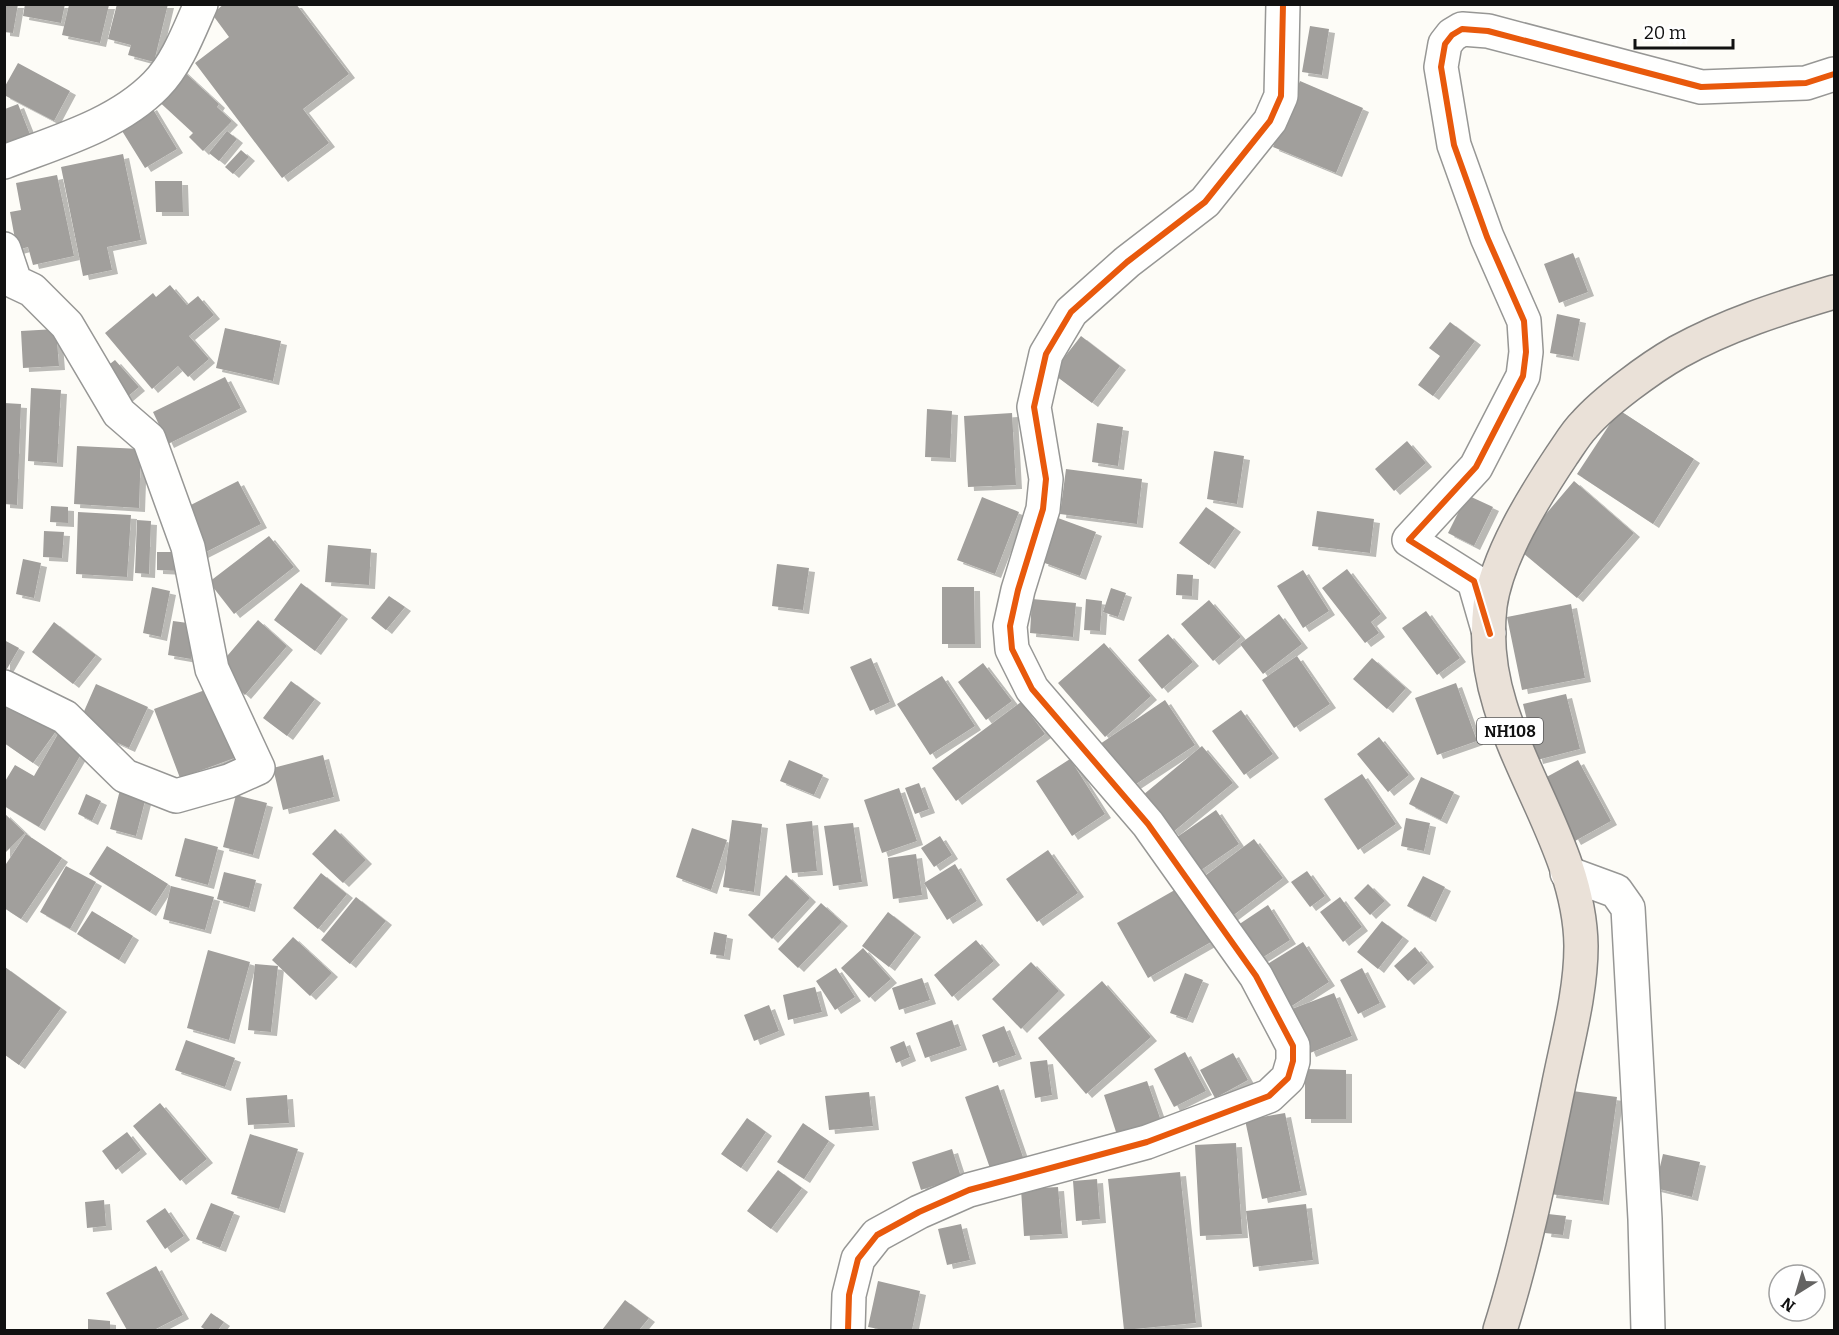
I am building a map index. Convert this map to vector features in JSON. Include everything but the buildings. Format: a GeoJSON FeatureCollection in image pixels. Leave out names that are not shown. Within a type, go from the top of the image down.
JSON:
{"type":"FeatureCollection","features":[{"type":"Feature","properties":{"kind":"highway","name":"NH108"},"geometry":{"type":"LineString","coordinates":[[1500,1330],[1520,1269],[1534,1207],[1576,990],[1581,945],[1575,899],[1543,806],[1516,748],[1500,704],[1488,655],[1490,604],[1510,542],[1541,486],[1584,424],[1636,381],[1677,353],[1762,313],[1834,292]]}},
{"type":"Feature","properties":{"kind":"street"},"geometry":{"type":"LineString","coordinates":[[4,162],[108,119],[146,94],[167,70],[201,4]]}},
{"type":"Feature","properties":{"kind":"street"},"geometry":{"type":"LineString","coordinates":[[848,1330],[849,1295],[858,1259],[877,1235],[919,1212],[969,1190],[1147,1142],[1269,1096],[1288,1078],[1293,1061],[1293,1046],[1256,976],[1148,824],[1032,689],[1012,649],[1010,626],[1018,590],[1043,509],[1046,479],[1034,406],[1046,354],[1071,312],[1127,262],[1205,202],[1270,121],[1281,96],[1283,4]]}},
{"type":"Feature","properties":{"kind":"street"},"geometry":{"type":"LineString","coordinates":[[1490,634],[1474,581],[1409,540],[1476,467],[1523,376],[1526,352],[1524,321],[1487,237],[1454,145],[1441,67],[1445,44],[1452,35],[1462,29],[1488,31],[1701,87],[1806,83],[1834,74]]}},
{"type":"Feature","properties":{"kind":"street"},"geometry":{"type":"LineString","coordinates":[[4,249],[15,282],[32,290],[67,325],[119,413],[149,439],[188,547],[212,669],[258,768],[229,781],[176,796],[125,776],[65,717],[4,687]]}},
{"type":"Feature","properties":{"kind":"street"},"geometry":{"type":"LineString","coordinates":[[1566,873],[1616,891],[1624,899],[1628,908],[1645,1219],[1648,1330]]}},
{"type":"Feature","properties":{"kind":"cycle path"},"geometry":{"type":"LineString","coordinates":[[848,1330],[849,1295],[858,1259],[877,1235],[919,1212],[969,1190],[1147,1142],[1269,1096],[1288,1078],[1293,1061],[1293,1046],[1256,976],[1148,824],[1032,689],[1012,649],[1010,626],[1018,590],[1043,509],[1046,479],[1034,407],[1046,354],[1071,312],[1127,262],[1205,202],[1270,121],[1281,96],[1283,4]]}},
{"type":"Feature","properties":{"kind":"cycle path"},"geometry":{"type":"LineString","coordinates":[[1490,634],[1474,581],[1409,540],[1476,467],[1523,376],[1526,352],[1524,321],[1487,237],[1454,145],[1441,67],[1445,44],[1452,35],[1462,29],[1488,31],[1701,87],[1806,83],[1834,74]]}}]}
